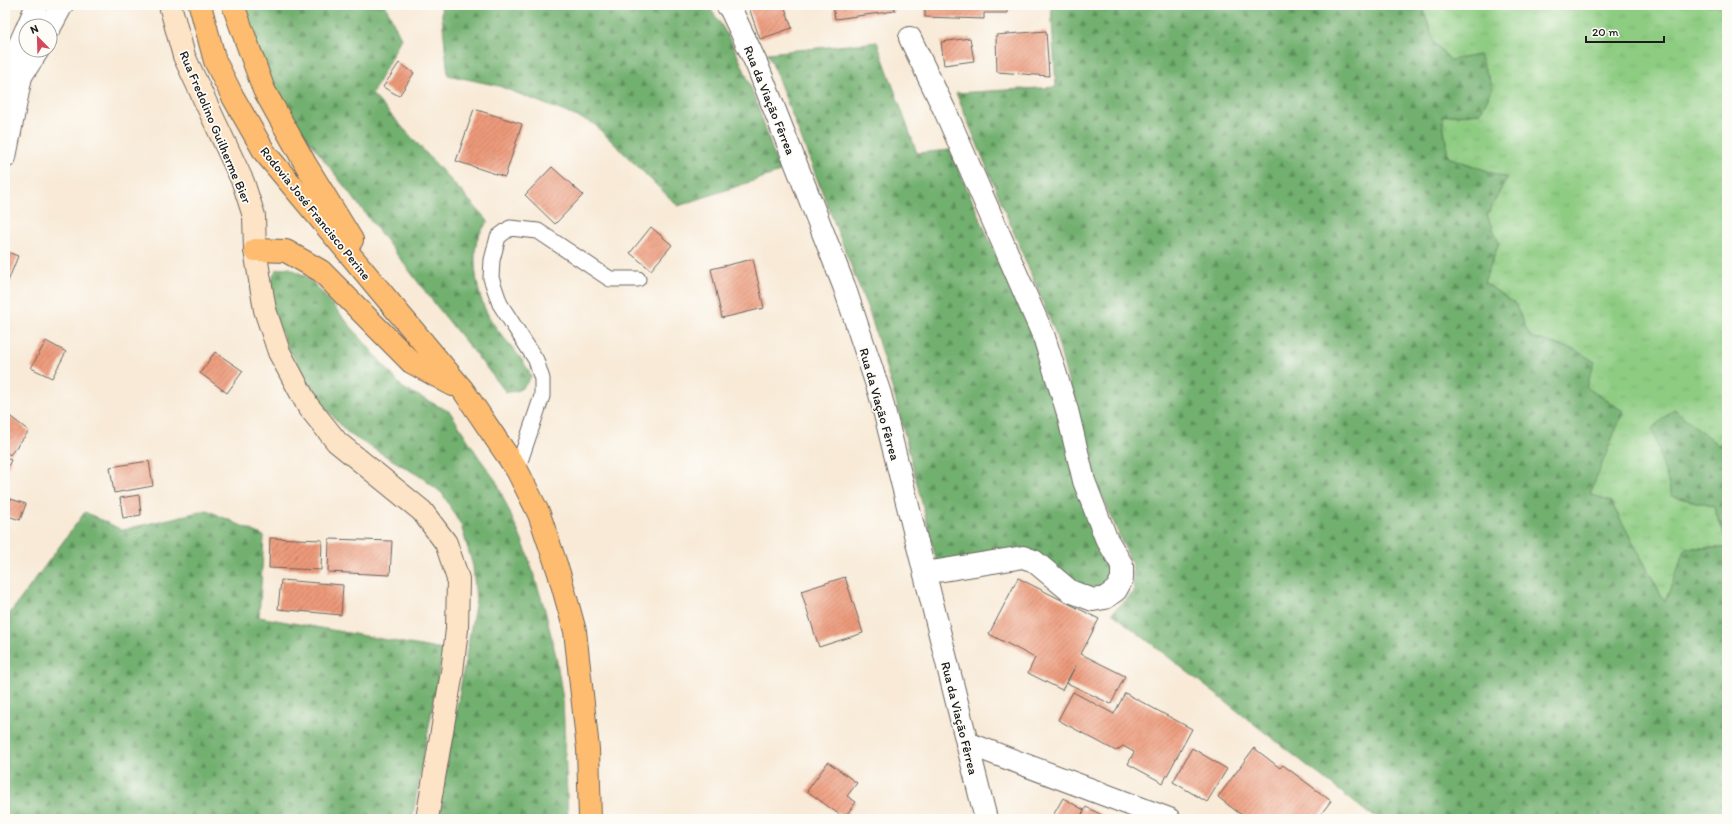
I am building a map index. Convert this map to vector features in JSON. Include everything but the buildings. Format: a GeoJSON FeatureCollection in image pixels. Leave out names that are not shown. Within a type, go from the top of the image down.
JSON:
{"type":"FeatureCollection","features":[{"type":"Feature","properties":{"kind":"main road","name":"Rua Fredolino Guilherme Bier"},"geometry":{"type":"LineString","coordinates":[[170,5],[184,56],[243,182],[254,216],[255,250],[265,310],[279,352],[308,406],[337,442],[422,511],[446,543],[458,579],[457,629],[452,672],[427,819]]}},
{"type":"Feature","properties":{"kind":"main road","name":"Rodovia José Francisco Perine"},"geometry":{"type":"LineString","coordinates":[[200,5],[215,61],[233,97],[265,153],[463,390],[517,470],[539,514],[559,573],[575,631],[588,749],[590,819]]}},
{"type":"Feature","properties":{"kind":"main road","name":"Rodovia José Francisco Perine"},"geometry":{"type":"LineString","coordinates":[[233,5],[264,90],[306,165],[393,307]]}},
{"type":"Feature","properties":{"kind":"main road"},"geometry":{"type":"LineString","coordinates":[[255,250],[286,251],[321,271],[411,362],[463,390]]}},
{"type":"Feature","properties":{"kind":"street"},"geometry":{"type":"LineString","coordinates":[[31,18],[37,5]]}},
{"type":"Feature","properties":{"kind":"street"},"geometry":{"type":"LineString","coordinates":[[55,18],[62,5]]}},
{"type":"Feature","properties":{"kind":"street","name":"Rua da Viação Fêrrea"},"geometry":{"type":"LineString","coordinates":[[727,5],[731,10],[757,65],[844,286],[880,394],[926,573],[986,819]]}},
{"type":"Feature","properties":{"kind":"street"},"geometry":{"type":"LineString","coordinates":[[910,38],[946,114],[1044,337],[1067,410],[1084,481],[1106,538],[1122,565],[1122,579],[1116,590],[1105,598],[1093,600],[1070,591],[1034,562],[1023,557],[926,573]]}},
{"type":"Feature","properties":{"kind":"street"},"geometry":{"type":"LineString","coordinates":[[5,157],[21,76],[20,58]]}},
{"type":"Feature","properties":{"kind":"street"},"geometry":{"type":"LineString","coordinates":[[21,76],[33,58]]}},
{"type":"Feature","properties":{"kind":"street"},"geometry":{"type":"LineString","coordinates":[[967,743],[1169,819]]}},
{"type":"Feature","properties":{"kind":"lane"},"geometry":{"type":"LineString","coordinates":[[517,470],[542,396],[542,379],[536,360],[500,304],[491,278],[492,260],[498,237],[510,228],[538,231],[610,279],[638,279]]}},
{"type":"Feature","properties":{"kind":"green space"},"geometry":{"type":"Polygon","coordinates":[[[240,5],[385,5],[401,38],[372,94],[488,221],[478,237],[476,245],[475,265],[480,296],[487,313],[497,329],[527,367],[531,376],[524,386],[515,391],[506,392],[435,304],[274,95],[240,5]]]}},
{"type":"Feature","properties":{"kind":"green space"},"geometry":{"type":"Polygon","coordinates":[[[443,5],[707,5],[720,23],[741,63],[780,172],[678,206],[593,123],[499,86],[448,75],[441,6],[443,5]]]}},
{"type":"Feature","properties":{"kind":"green space"},"geometry":{"type":"Polygon","coordinates":[[[1051,5],[1427,5],[1423,9],[1434,42],[1450,60],[1479,55],[1493,88],[1480,113],[1442,116],[1448,157],[1507,178],[1487,215],[1499,243],[1484,282],[1515,304],[1530,337],[1575,350],[1595,362],[1586,387],[1623,411],[1590,494],[1611,502],[1665,602],[1686,548],[1727,548],[1727,819],[1383,819],[1368,813],[1112,613],[1134,592],[1132,565],[1093,474],[1055,332],[956,93],[1056,87],[1051,5]]]}},
{"type":"Feature","properties":{"kind":"green space"},"geometry":{"type":"Polygon","coordinates":[[[1427,5],[1727,5],[1727,372],[1724,374],[1727,384],[1727,439],[1718,445],[1674,409],[1672,496],[1714,506],[1727,541],[1727,548],[1686,548],[1665,602],[1611,502],[1589,494],[1623,412],[1586,387],[1575,350],[1530,337],[1515,304],[1484,282],[1499,243],[1487,215],[1507,178],[1448,157],[1442,116],[1480,113],[1450,60],[1434,42],[1423,9],[1427,5]]]}},
{"type":"Feature","properties":{"kind":"green space"},"geometry":{"type":"Polygon","coordinates":[[[877,42],[917,153],[950,150],[1034,341],[1110,563],[1111,575],[1108,584],[1088,588],[1080,587],[1066,579],[1045,559],[937,563],[898,408],[871,317],[768,53],[877,42]]]}},
{"type":"Feature","properties":{"kind":"green space"},"geometry":{"type":"Polygon","coordinates":[[[288,267],[307,277],[319,289],[403,388],[450,412],[496,481],[526,550],[545,610],[556,656],[563,700],[568,819],[437,819],[476,600],[473,566],[461,525],[442,493],[421,477],[349,434],[317,399],[286,344],[273,310],[270,282],[276,270],[288,267]]]}},
{"type":"Feature","properties":{"kind":"green space"},"geometry":{"type":"Polygon","coordinates":[[[1674,409],[1718,445],[1727,439],[1727,541],[1713,506],[1672,496],[1652,428],[1674,409]]]}},
{"type":"Feature","properties":{"kind":"green space"},"geometry":{"type":"Polygon","coordinates":[[[207,510],[264,536],[259,617],[443,650],[412,819],[5,819],[5,620],[85,512],[122,530],[207,510]]]}}]}
